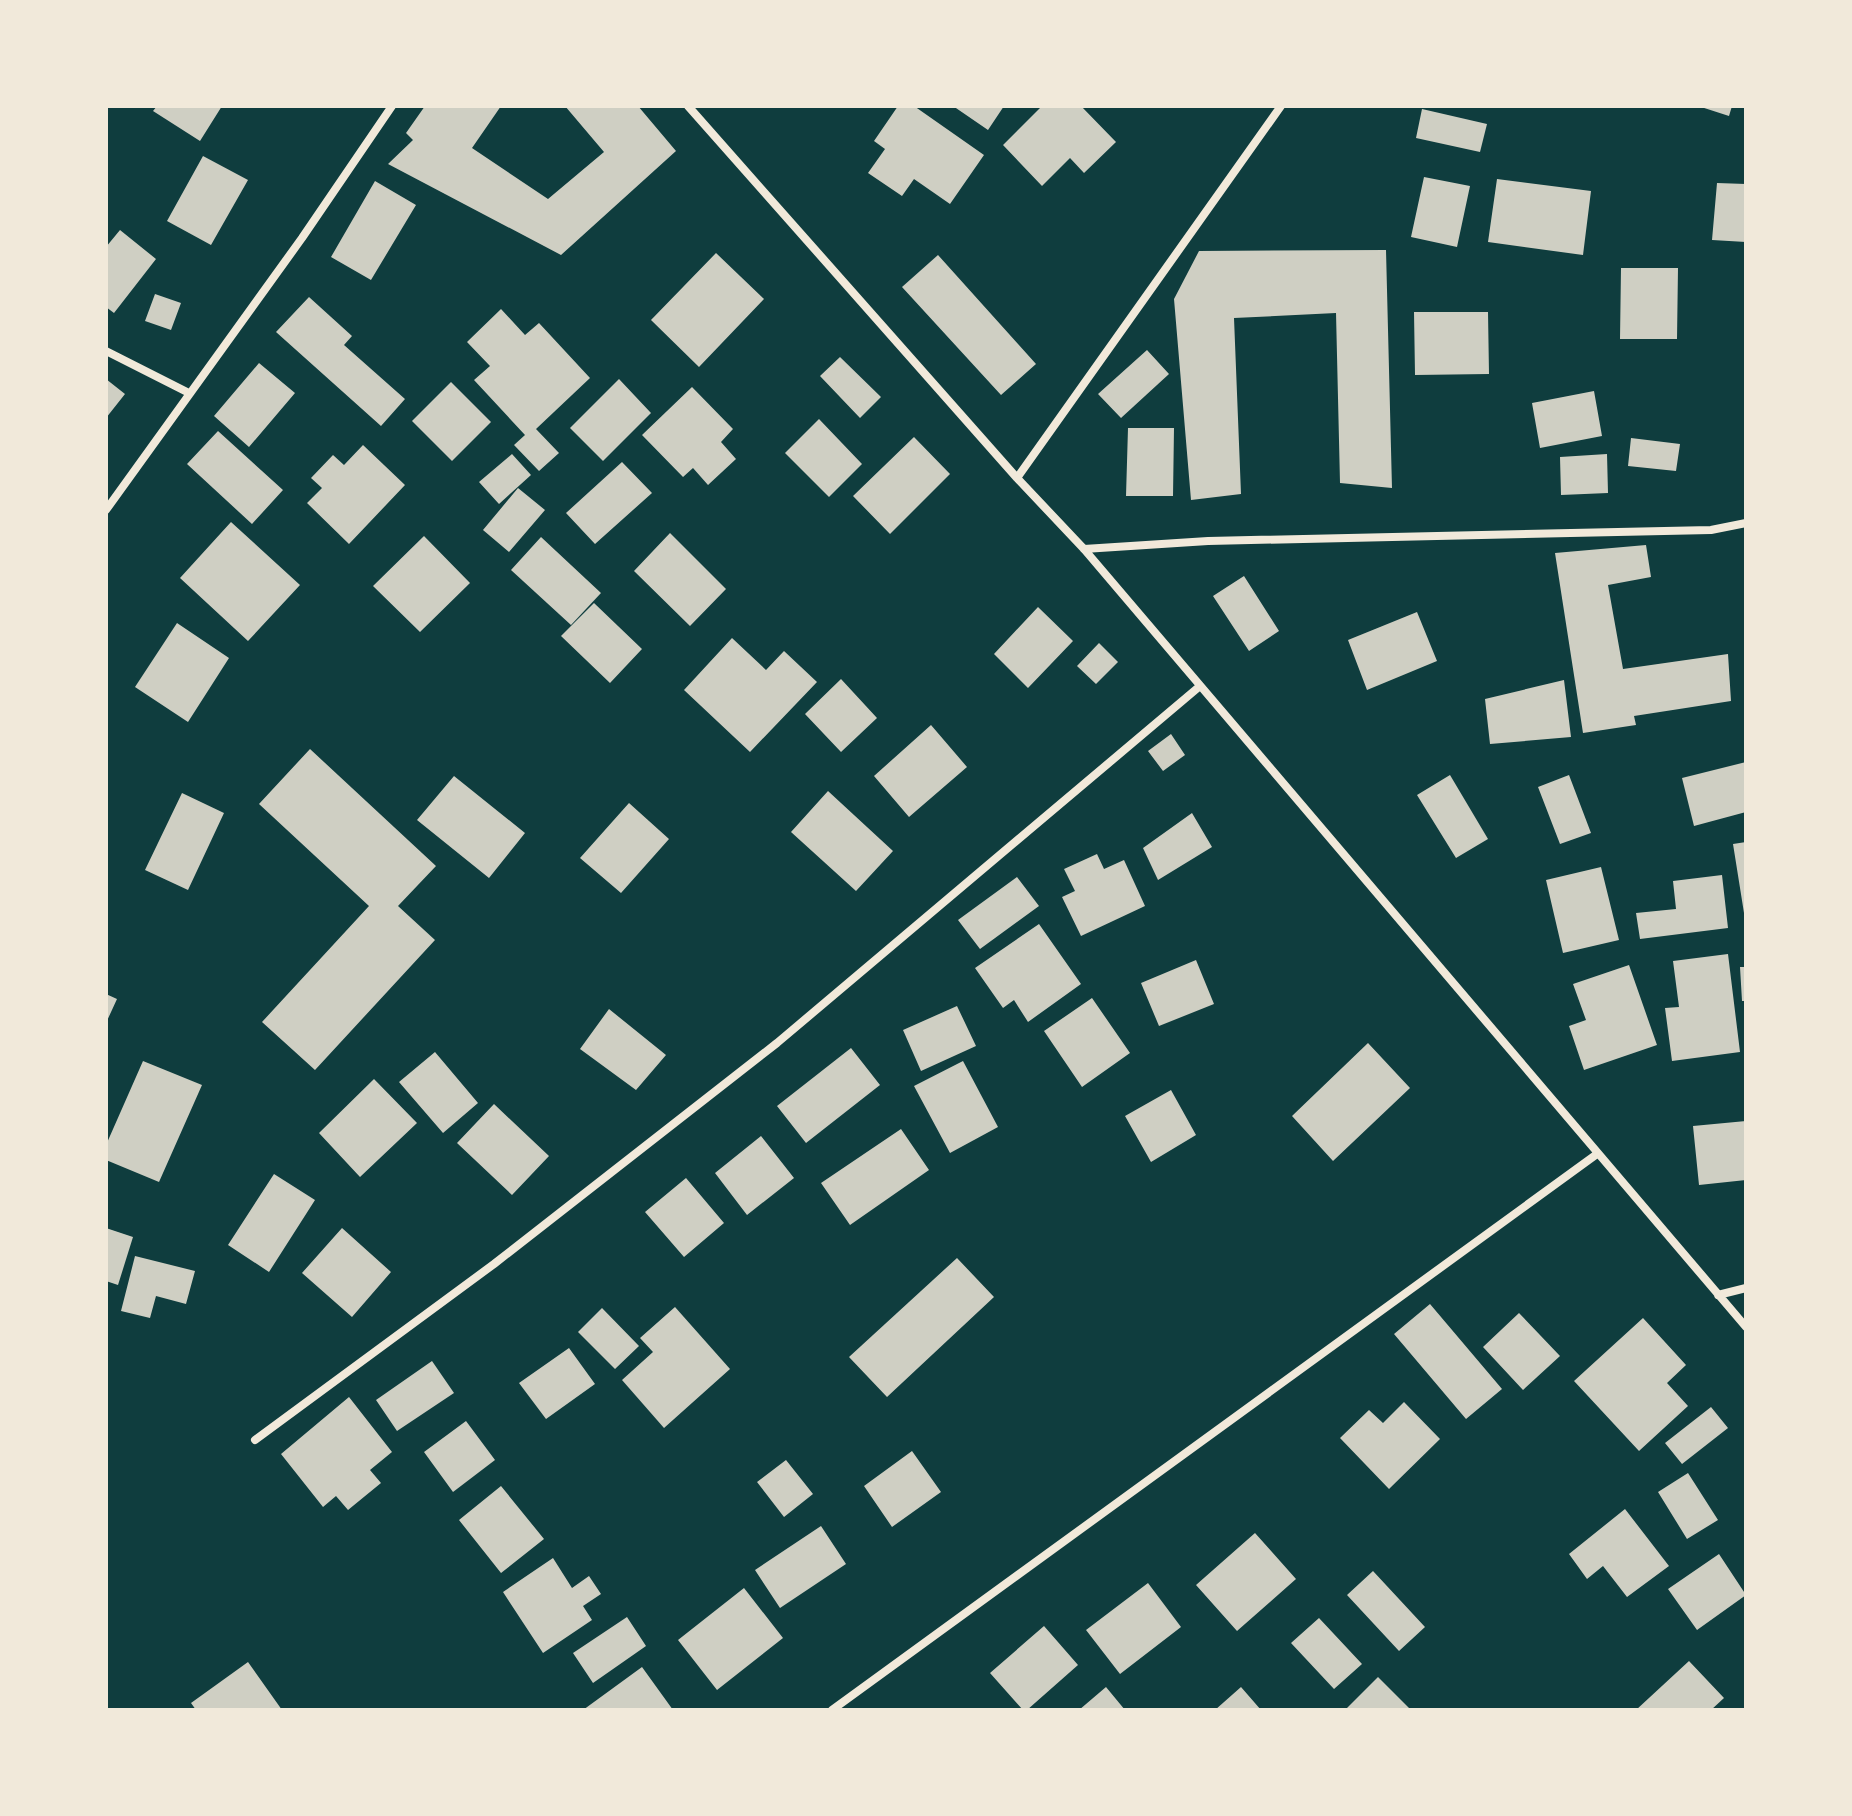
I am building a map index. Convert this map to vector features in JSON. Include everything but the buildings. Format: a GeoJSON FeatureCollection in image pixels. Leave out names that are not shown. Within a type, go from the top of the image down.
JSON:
{"type":"FeatureCollection","features":[{"type":"Feature","properties":{"kind":"street"},"geometry":{"type":"LineString","coordinates":[[106,510],[302,238],[392,106]]}},
{"type":"Feature","properties":{"kind":"street"},"geometry":{"type":"LineString","coordinates":[[688,106],[1017,478],[1084,549],[1746,1327]]}},
{"type":"Feature","properties":{"kind":"street"},"geometry":{"type":"LineString","coordinates":[[1017,478],[1281,106]]}},
{"type":"Feature","properties":{"kind":"street"},"geometry":{"type":"LineString","coordinates":[[106,351],[189,393]]}},
{"type":"Feature","properties":{"kind":"street"},"geometry":{"type":"LineString","coordinates":[[1084,549],[1208,541],[1711,530],[1746,523]]}},
{"type":"Feature","properties":{"kind":"street"},"geometry":{"type":"LineString","coordinates":[[255,1440],[494,1264],[777,1043],[1200,686]]}},
{"type":"Feature","properties":{"kind":"street"},"geometry":{"type":"LineString","coordinates":[[832,1710],[1597,1154]]}},
{"type":"Feature","properties":{"kind":"street"},"geometry":{"type":"LineString","coordinates":[[1718,1295],[1746,1288]]}}]}
